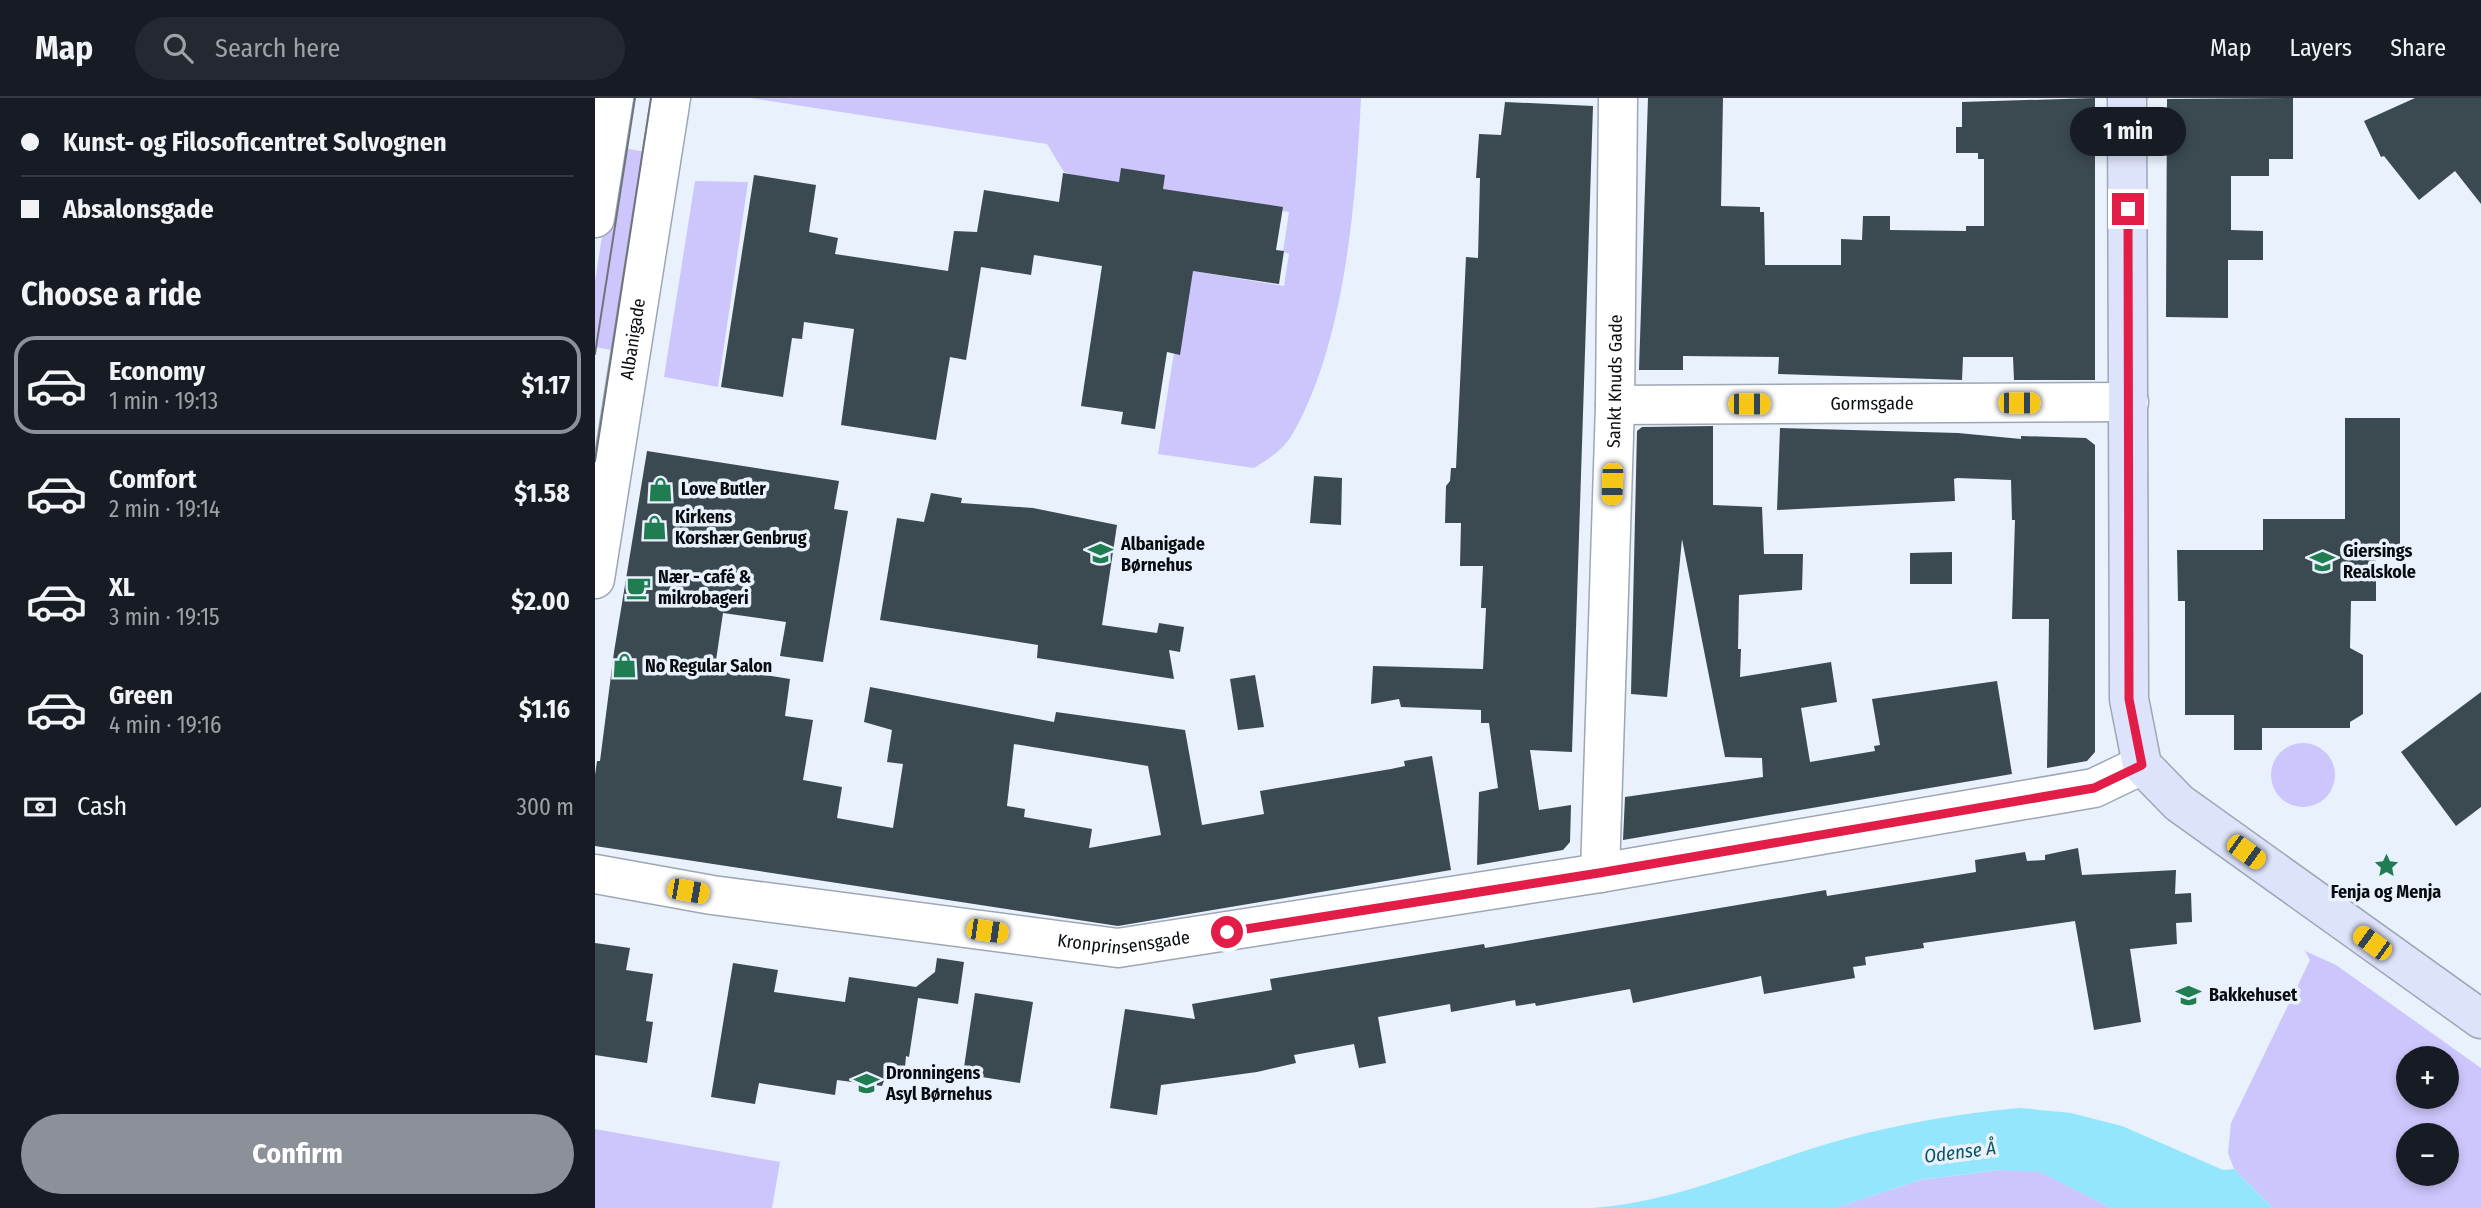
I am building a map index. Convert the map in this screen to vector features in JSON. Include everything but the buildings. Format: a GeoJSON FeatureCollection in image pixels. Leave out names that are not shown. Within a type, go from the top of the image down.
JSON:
{"type":"FeatureCollection","features":[{"type":"Feature","properties":{"kind":"main road"},"geometry":{"type":"LineString","coordinates":[[2127,98],[2129,699],[2142,765],[2179,803],[2481,1019]]}},
{"type":"Feature","properties":{"kind":"street"},"geometry":{"type":"LineString","coordinates":[[615,98],[664,143]]}},
{"type":"Feature","properties":{"kind":"street"},"geometry":{"type":"LineString","coordinates":[[595,218],[615,98]]}},
{"type":"Feature","properties":{"kind":"street"},"geometry":{"type":"LineString","coordinates":[[635,98],[671,98]]}},
{"type":"Feature","properties":{"kind":"street","name":"Albanigade"},"geometry":{"type":"LineString","coordinates":[[595,579],[608,418],[671,98]]}},
{"type":"Feature","properties":{"kind":"street","name":"Sankt Knuds Gade"},"geometry":{"type":"LineString","coordinates":[[1599,873],[1615,405],[1618,98]]}},
{"type":"Feature","properties":{"kind":"street","name":"Gormsgade"},"geometry":{"type":"LineString","coordinates":[[1615,405],[2129,402]]}},
{"type":"Feature","properties":{"kind":"street","name":"Kronprinsensgade"},"geometry":{"type":"LineString","coordinates":[[595,874],[712,895],[1118,948],[1599,873],[2094,788],[2142,765]]}},
{"type":"Feature","properties":{"kind":"shaded area"},"geometry":{"type":"Polygon","coordinates":[[[751,98],[1361,98],[1356,181],[1345,270],[1325,357],[1311,397],[1293,433],[1281,449],[1254,468],[1158,454],[1187,270],[1284,286],[1289,254],[1283,252],[1289,212],[1086,179],[1064,172],[1047,144],[751,98]]]}},
{"type":"Feature","properties":{"kind":"shaded area"},"geometry":{"type":"Polygon","coordinates":[[[616,147],[653,153],[623,352],[595,347],[595,281],[616,147]]]}},
{"type":"Feature","properties":{"kind":"shaded area"},"geometry":{"type":"Polygon","coordinates":[[[695,181],[748,182],[718,387],[664,377],[695,181]]]}},
{"type":"Feature","properties":{"kind":"shaded area"},"geometry":{"type":"Polygon","coordinates":[[[2297,743],[2309,743],[2326,752],[2333,763],[2333,787],[2326,798],[2309,807],[2297,807],[2285,802],[2276,793],[2271,781],[2271,769],[2276,757],[2285,748],[2297,743]]]}},
{"type":"Feature","properties":{"kind":"shaded area"},"geometry":{"type":"Polygon","coordinates":[[[2305,951],[2336,965],[2450,1046],[2396,1046],[2396,1109],[2459,1109],[2459,1052],[2481,1068],[2481,1208],[2273,1208],[2234,1169],[2228,1153],[2231,1123],[2310,960],[2305,951]]]}},
{"type":"Feature","properties":{"kind":"shaded area"},"geometry":{"type":"Polygon","coordinates":[[[595,1129],[780,1162],[772,1208],[595,1208],[595,1129]]]}},
{"type":"Feature","properties":{"kind":"shaded area"},"geometry":{"type":"Polygon","coordinates":[[[2000,1170],[2040,1171],[2111,1208],[1835,1208],[1920,1180],[2000,1170]]]}},
{"type":"Feature","properties":{"kind":"water","name":"Odense Å"},"geometry":{"type":"Polygon","coordinates":[[[2020,1108],[2071,1113],[2122,1126],[2223,1170],[2234,1169],[2273,1208],[2111,1208],[2040,1172],[2000,1170],[1920,1180],[1835,1208],[1592,1208],[1657,1198],[1816,1147],[1869,1133],[1933,1119],[2020,1108]]]}},
{"type":"Feature","properties":{"kind":"tram line"},"geometry":{"type":"LineString","coordinates":[[595,354],[635,98]]}},
{"type":"Feature","properties":{"kind":"tram line"},"geometry":{"type":"LineString","coordinates":[[595,461],[651,98]]}},
{"type":"Feature","properties":{"kind":"place","name":"Love Butler"},"geometry":{"type":"Point","coordinates":[661,489]}},
{"type":"Feature","properties":{"kind":"place","name":"Kirkens Korshær Genbrug"},"geometry":{"type":"Point","coordinates":[655,527]}},
{"type":"Feature","properties":{"kind":"place","name":"Albanigade Børnehus"},"geometry":{"type":"Point","coordinates":[1101,554]}},
{"type":"Feature","properties":{"kind":"place","name":"Giersings Realskole"},"geometry":{"type":"Point","coordinates":[2323,561]}},
{"type":"Feature","properties":{"kind":"place","name":"Nær - café & mikrobageri"},"geometry":{"type":"Point","coordinates":[638,587]}},
{"type":"Feature","properties":{"kind":"place","name":"No Regular Salon"},"geometry":{"type":"Point","coordinates":[625,666]}},
{"type":"Feature","properties":{"kind":"place","name":"Fenja og Menja"},"geometry":{"type":"Point","coordinates":[2386,865]}},
{"type":"Feature","properties":{"kind":"place","name":"Bakkehuset"},"geometry":{"type":"Point","coordinates":[2189,995]}},
{"type":"Feature","properties":{"kind":"place","name":"Dronningens Asyl Børnehus"},"geometry":{"type":"Point","coordinates":[866,1083]}},
{"type":"Feature","properties":{"kind":"route"},"geometry":{"type":"LineString","coordinates":[[1227,932],[1599,873],[2094,788],[2142,765],[2129,699],[2128,209]]}}]}
